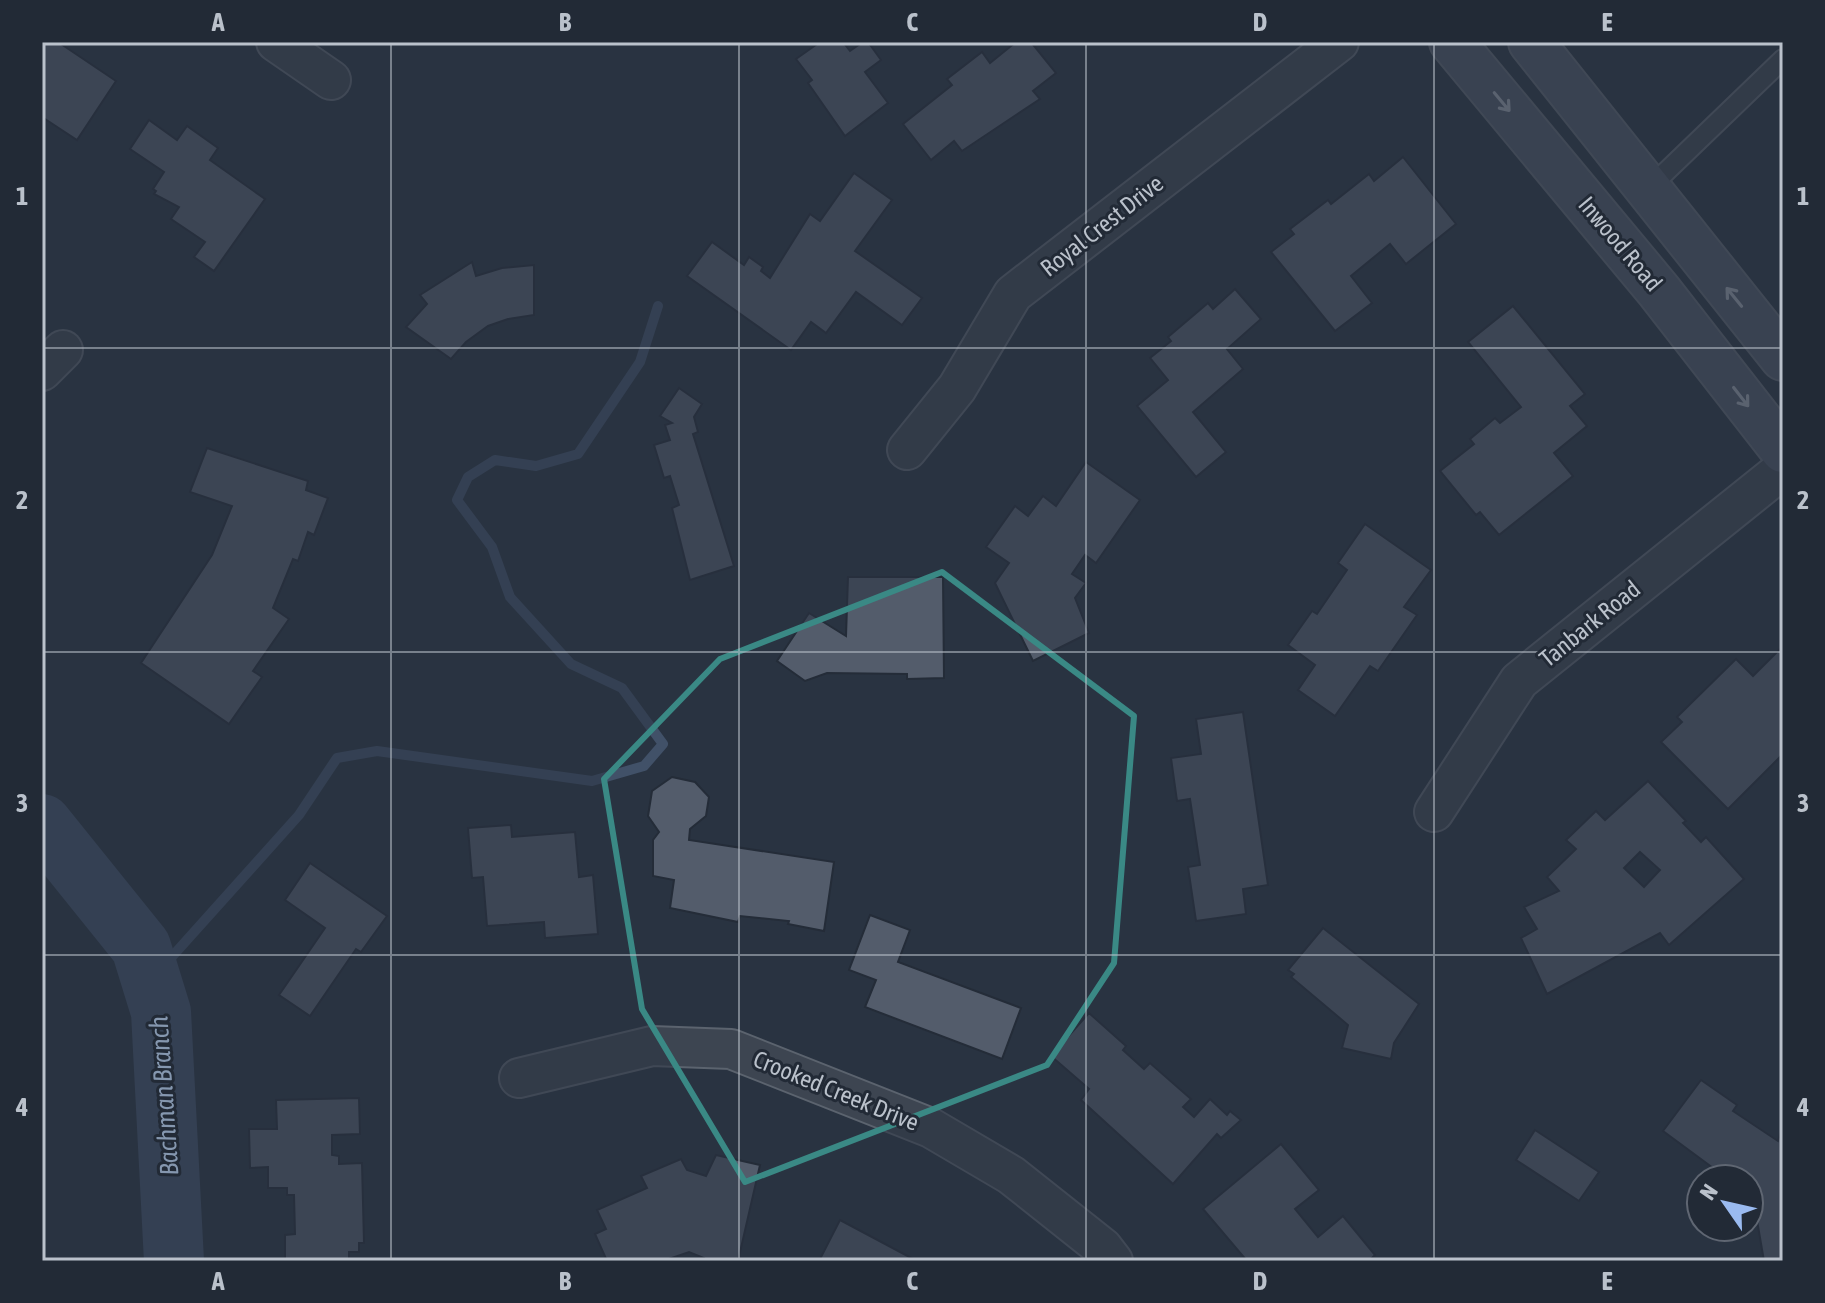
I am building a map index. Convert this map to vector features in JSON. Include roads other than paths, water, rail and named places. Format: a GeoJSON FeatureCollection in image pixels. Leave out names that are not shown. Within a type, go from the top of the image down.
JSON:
{"type":"FeatureCollection","features":[{"type":"Feature","properties":{"kind":"main road","name":"Inwood Road"},"geometry":{"type":"LineString","coordinates":[[1452,42],[1659,291],[1783,450]]}},
{"type":"Feature","properties":{"kind":"main road"},"geometry":{"type":"LineString","coordinates":[[1531,42],[1783,358]]}},
{"type":"Feature","properties":{"kind":"street"},"geometry":{"type":"LineString","coordinates":[[276,42],[331,80]]}},
{"type":"Feature","properties":{"kind":"street","name":"Royal Crest Drive"},"geometry":{"type":"LineString","coordinates":[[907,450],[957,388],[1013,294],[1339,42]]}},
{"type":"Feature","properties":{"kind":"street","name":"Tanbark Road"},"geometry":{"type":"LineString","coordinates":[[1434,812],[1519,681],[1783,469]]}},
{"type":"Feature","properties":{"kind":"street","name":"Crooked Creek Drive"},"geometry":{"type":"LineString","coordinates":[[519,1078],[652,1046],[731,1049],[931,1128],[1011,1175],[1103,1248],[1113,1261]]}},
{"type":"Feature","properties":{"kind":"lane"},"geometry":{"type":"LineString","coordinates":[[1648,189],[1783,59]]}},
{"type":"Feature","properties":{"kind":"waterway"},"geometry":{"type":"LineString","coordinates":[[151,980],[299,815],[337,758],[377,751],[592,781],[644,766],[663,744],[622,688],[571,664],[510,597],[492,547],[457,500],[468,477],[495,460],[536,466],[578,454],[640,362],[658,306]]}},
{"type":"Feature","properties":{"kind":"waterway","name":"Bachman Branch"},"geometry":{"type":"LineString","coordinates":[[42,824],[141,947],[161,1012],[174,1261]]}}]}
